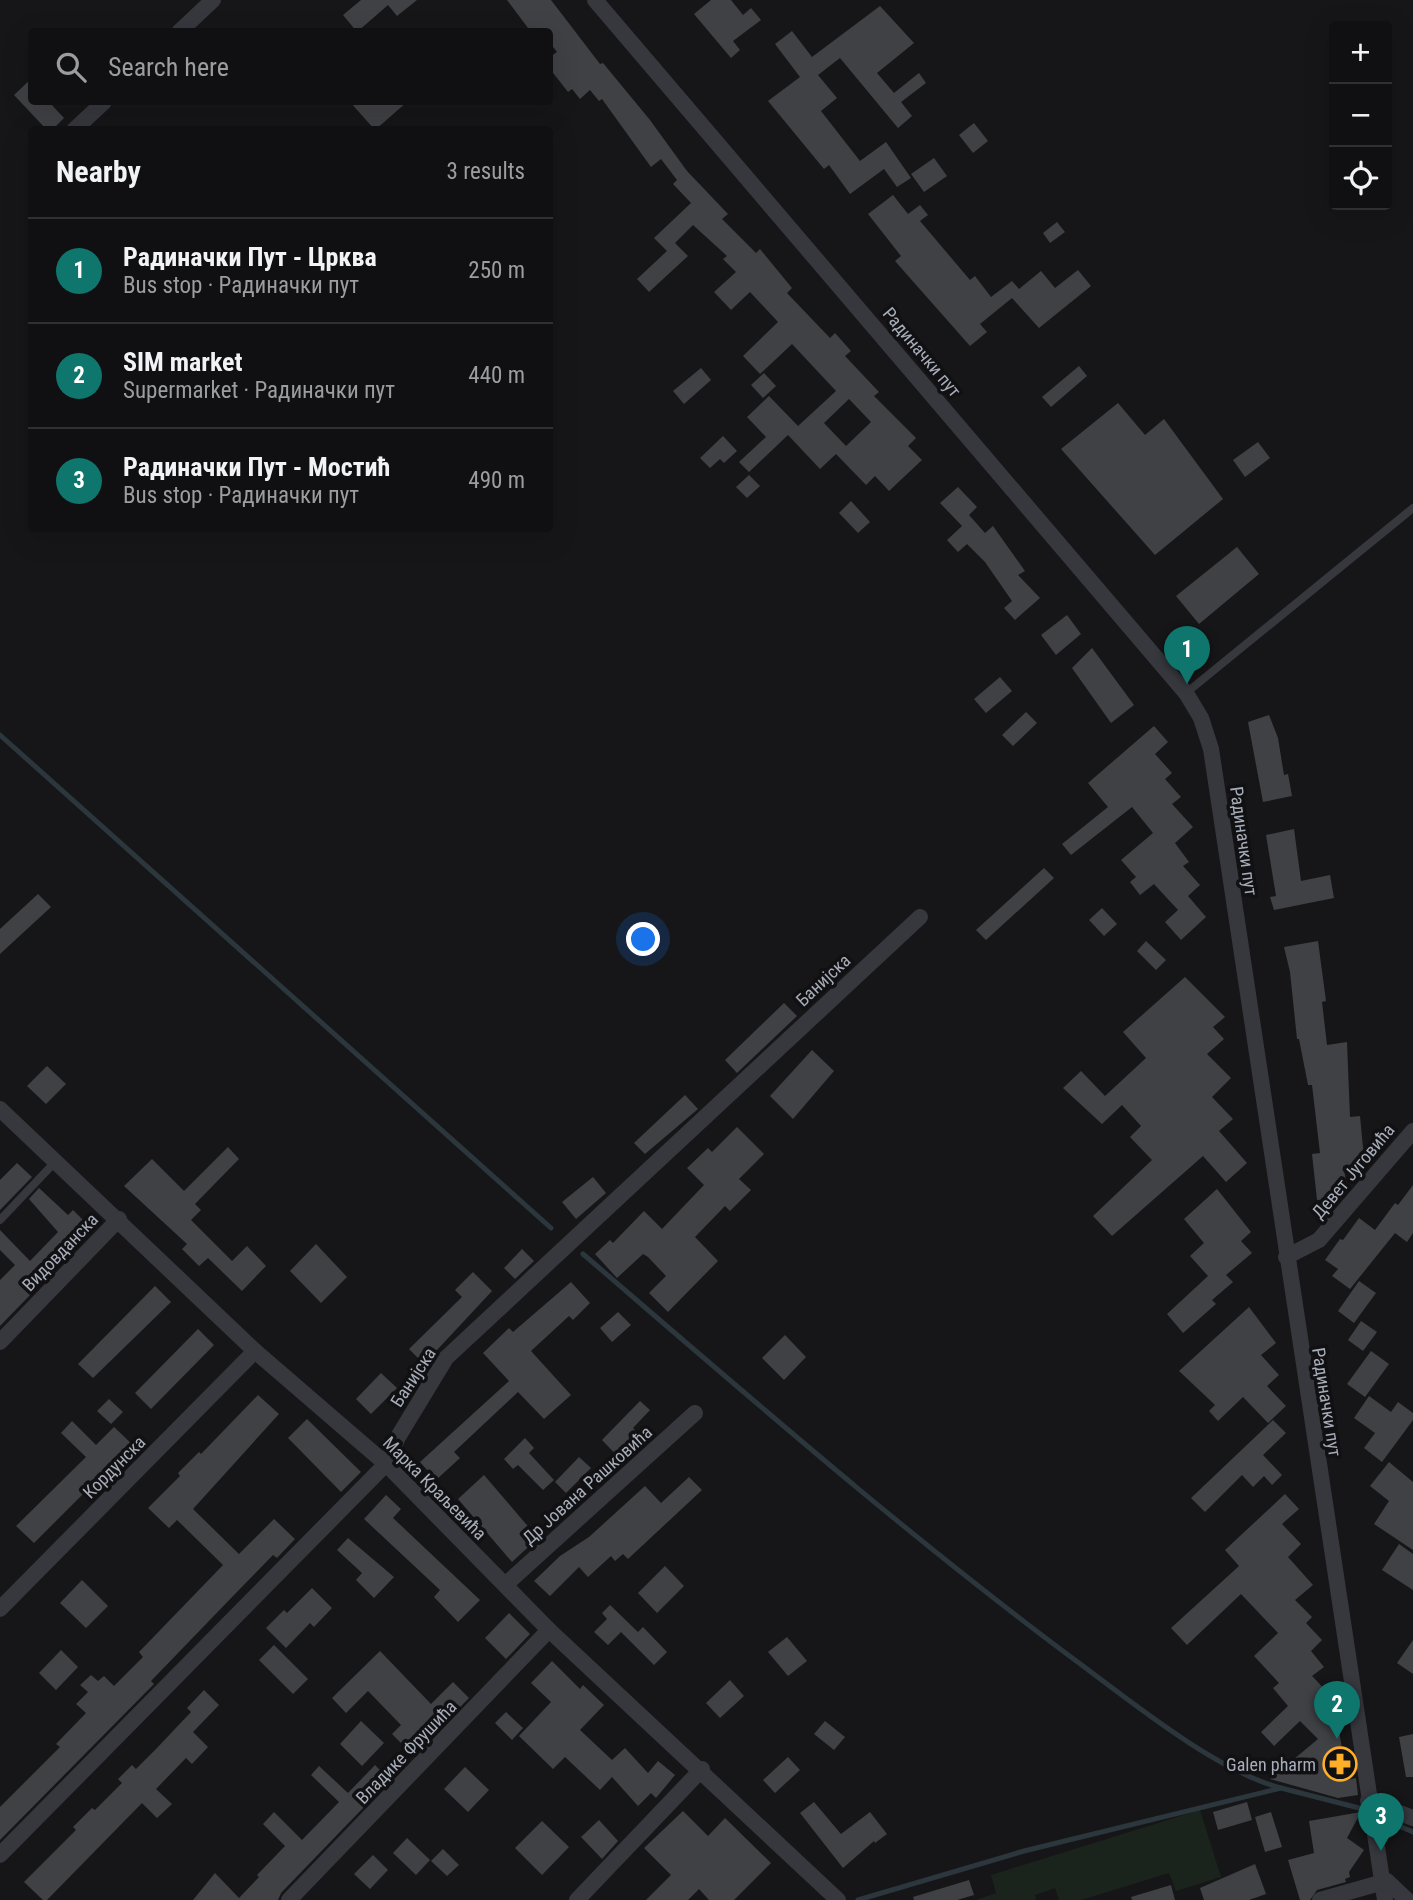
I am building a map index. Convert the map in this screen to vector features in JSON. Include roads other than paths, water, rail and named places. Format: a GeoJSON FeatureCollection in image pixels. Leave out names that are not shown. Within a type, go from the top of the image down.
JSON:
{"type":"FeatureCollection","features":[{"type":"Feature","properties":{"kind":"street"},"geometry":{"type":"LineString","coordinates":[[183,28],[213,0]]}},
{"type":"Feature","properties":{"kind":"street","name":"Радиначки пут"},"geometry":{"type":"LineString","coordinates":[[595,0],[1186,693],[1200,718],[1211,749],[1385,1900]]}},
{"type":"Feature","properties":{"kind":"street"},"geometry":{"type":"LineString","coordinates":[[78,126],[101,105]]}},
{"type":"Feature","properties":{"kind":"street","name":"Банијска"},"geometry":{"type":"LineString","coordinates":[[0,1856],[386,1464],[398,1437],[446,1358],[920,917]]}},
{"type":"Feature","properties":{"kind":"street","name":"Марка Краљевића"},"geometry":{"type":"LineString","coordinates":[[0,1109],[119,1219],[255,1352],[386,1464],[549,1630],[702,1769],[838,1900]]}},
{"type":"Feature","properties":{"kind":"street","name":"Девет Југовића"},"geometry":{"type":"LineString","coordinates":[[1286,1257],[1319,1240],[1413,1131]]}},
{"type":"Feature","properties":{"kind":"street","name":"Видовданска"},"geometry":{"type":"LineString","coordinates":[[0,1342],[119,1219]]}},
{"type":"Feature","properties":{"kind":"street","name":"Кордунска"},"geometry":{"type":"LineString","coordinates":[[0,1609],[255,1352]]}},
{"type":"Feature","properties":{"kind":"street","name":"Др Јована Рашковића"},"geometry":{"type":"LineString","coordinates":[[505,1585],[695,1412]]}},
{"type":"Feature","properties":{"kind":"street","name":"Владике Фрушића"},"geometry":{"type":"LineString","coordinates":[[289,1900],[549,1630]]}},
{"type":"Feature","properties":{"kind":"street"},"geometry":{"type":"LineString","coordinates":[[577,1900],[702,1769]]}},
{"type":"Feature","properties":{"kind":"street"},"geometry":{"type":"LineString","coordinates":[[1368,1801],[1413,1818]]}},
{"type":"Feature","properties":{"kind":"street"},"geometry":{"type":"LineString","coordinates":[[1320,1900],[1387,1881],[1407,1900]]}},
{"type":"Feature","properties":{"kind":"lane"},"geometry":{"type":"LineString","coordinates":[[1186,693],[1413,508]]}},
{"type":"Feature","properties":{"kind":"lane"},"geometry":{"type":"LineString","coordinates":[[0,1220],[56,1161]]}},
{"type":"Feature","properties":{"kind":"waterway"},"geometry":{"type":"LineString","coordinates":[[0,735],[551,1228]]}},
{"type":"Feature","properties":{"kind":"waterway"},"geometry":{"type":"LineString","coordinates":[[583,1254],[830,1465],[1019,1617],[1178,1736],[1231,1768],[1281,1788]]}},
{"type":"Feature","properties":{"kind":"waterway"},"geometry":{"type":"LineString","coordinates":[[858,1900],[1024,1851],[1281,1788],[1363,1809]]}},
{"type":"Feature","properties":{"kind":"waterway"},"geometry":{"type":"LineString","coordinates":[[1383,1819],[1413,1832]]}},
{"type":"Feature","properties":{"kind":"place","name":"Радиначки Пут - Црква"},"geometry":{"type":"Point","coordinates":[1187,684]}},
{"type":"Feature","properties":{"kind":"place","name":"SIM market"},"geometry":{"type":"Point","coordinates":[1337,1739]}},
{"type":"Feature","properties":{"kind":"place","name":"Galen pharm"},"geometry":{"type":"Point","coordinates":[1340,1764]}},
{"type":"Feature","properties":{"kind":"place","name":"Радиначки Пут - Мостић"},"geometry":{"type":"Point","coordinates":[1381,1851]}}]}
